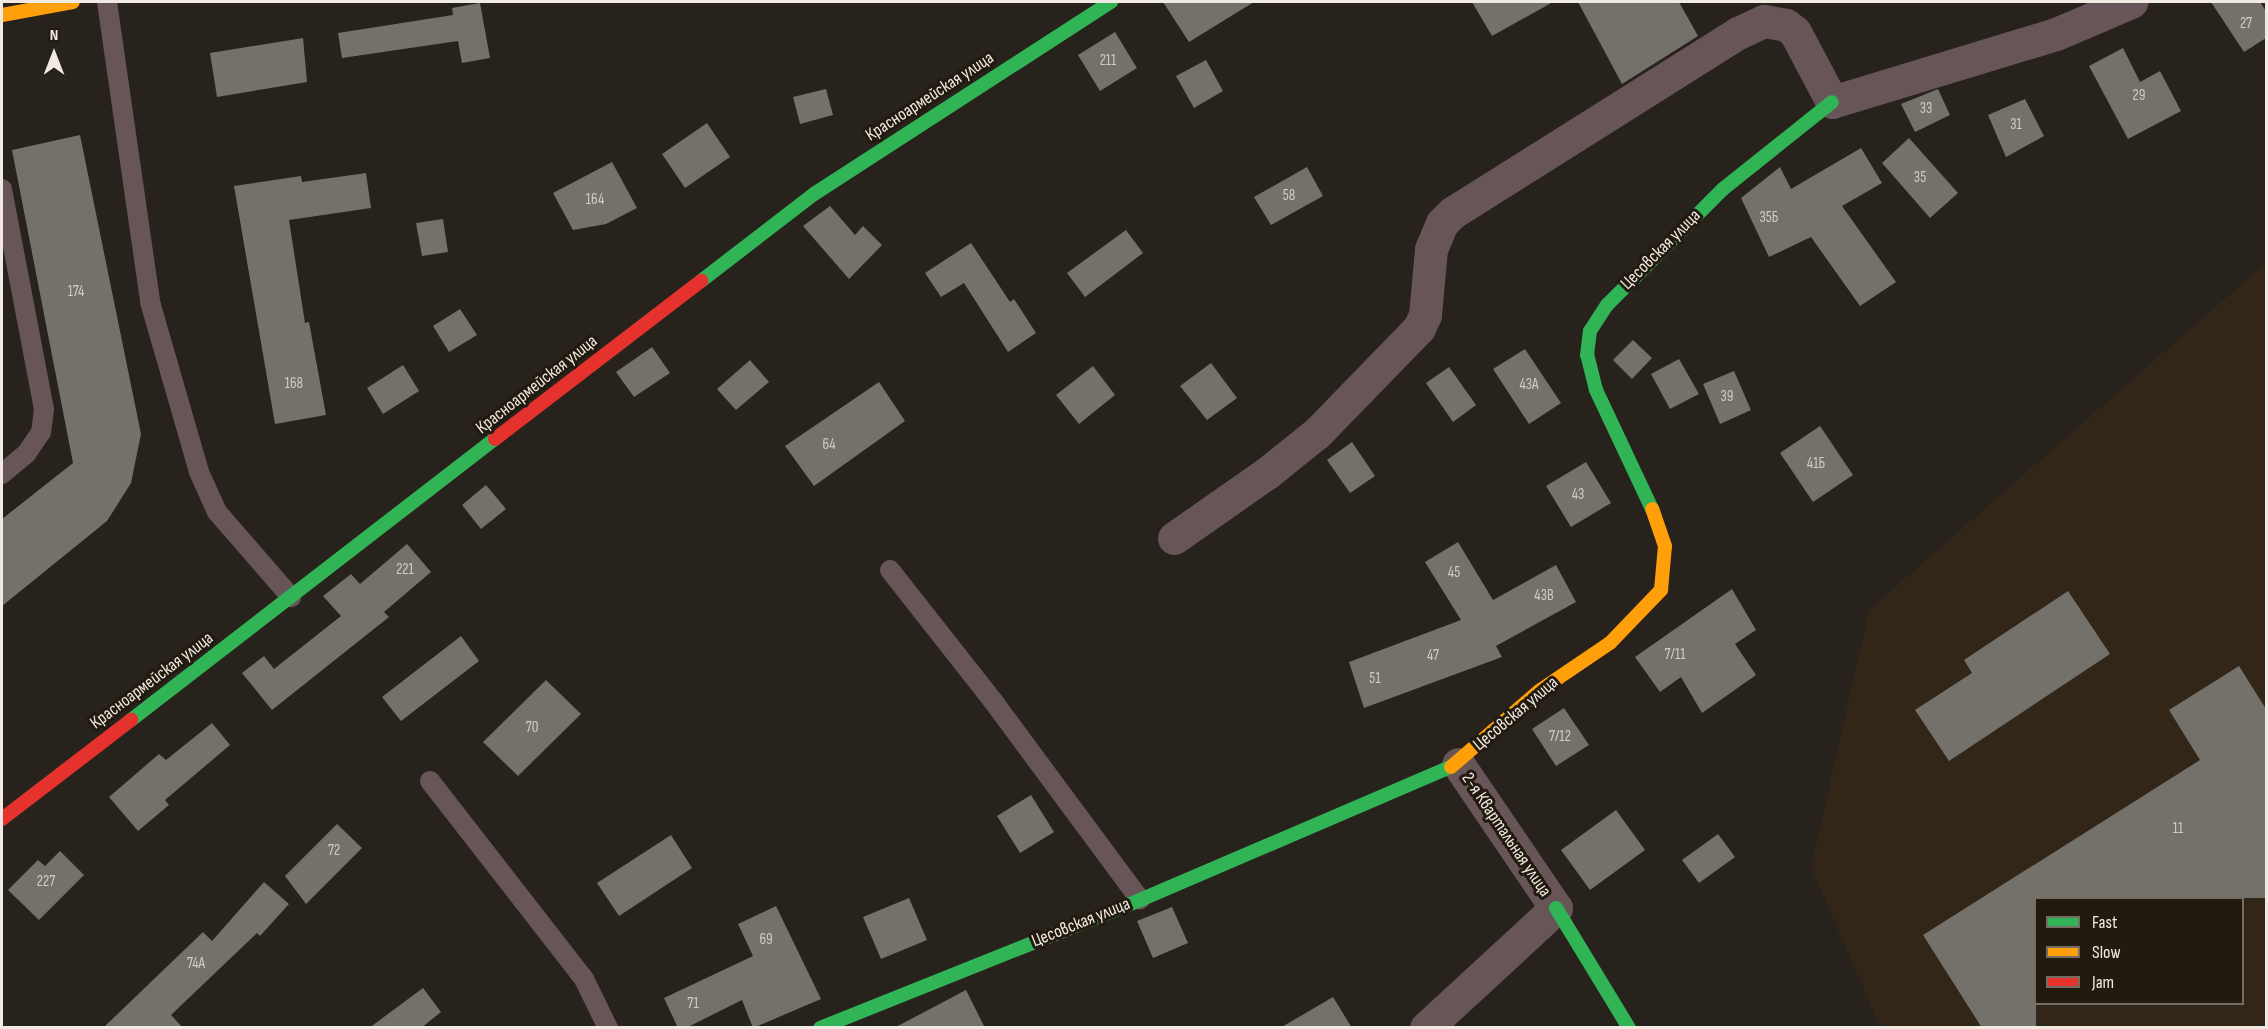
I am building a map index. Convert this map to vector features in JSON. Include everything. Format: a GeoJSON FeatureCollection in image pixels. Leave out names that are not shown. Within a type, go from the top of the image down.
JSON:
{"type":"FeatureCollection","features":[{"type":"Feature","properties":{"kind":"street"},"geometry":{"type":"LineString","coordinates":[[2,15],[73,2]]}},
{"type":"Feature","properties":{"kind":"street","name":"Красноармейская улица"},"geometry":{"type":"LineString","coordinates":[[2,819],[814,194],[1111,2]]}},
{"type":"Feature","properties":{"kind":"street","name":"Цесовская улица"},"geometry":{"type":"LineString","coordinates":[[820,1028],[1140,900],[1458,764],[1539,691],[1610,643],[1660,590],[1664,576],[1662,532],[1590,373],[1586,344],[1597,316],[1723,189],[1832,102],[2056,34],[2131,2]]}},
{"type":"Feature","properties":{"kind":"street"},"geometry":{"type":"LineString","coordinates":[[1174,538],[1267,474],[1317,433],[1419,328],[1425,315],[1431,249],[1442,223],[1452,213],[1738,33],[1764,21],[1776,21],[1795,32],[1832,102]]}},
{"type":"Feature","properties":{"kind":"street","name":"2-я Квартальная улица"},"geometry":{"type":"LineString","coordinates":[[1426,1028],[1556,908],[1458,764]]}},
{"type":"Feature","properties":{"kind":"street"},"geometry":{"type":"LineString","coordinates":[[1556,908],[1629,1028]]}},
{"type":"Feature","properties":{"kind":"lane"},"geometry":{"type":"LineString","coordinates":[[107,2],[150,302],[200,472],[218,512],[291,597]]}},
{"type":"Feature","properties":{"kind":"lane"},"geometry":{"type":"LineString","coordinates":[[2,189],[44,409],[36,439],[27,453],[2,474]]}},
{"type":"Feature","properties":{"kind":"lane"},"geometry":{"type":"LineString","coordinates":[[890,570],[993,701],[1140,900]]}},
{"type":"Feature","properties":{"kind":"lane"},"geometry":{"type":"LineString","coordinates":[[430,781],[584,979],[608,1028]]}},
{"type":"Feature","properties":{"kind":"shaded area"},"geometry":{"type":"Polygon","coordinates":[[[2266,263],[2266,1027],[1880,1027],[1811,867],[1869,610],[2266,263]]]}},
{"type":"Feature","properties":{"kind":"building"},"geometry":{"type":"Polygon","coordinates":[[[1163,2],[1254,2],[1189,42],[1163,2]]]}},
{"type":"Feature","properties":{"kind":"building"},"geometry":{"type":"Polygon","coordinates":[[[1472,2],[1553,2],[1492,36],[1472,2]]]}},
{"type":"Feature","properties":{"kind":"building"},"geometry":{"type":"Polygon","coordinates":[[[1578,2],[1679,2],[1698,36],[1622,84],[1578,2]]]}},
{"type":"Feature","properties":{"kind":"building"},"geometry":{"type":"Polygon","coordinates":[[[2211,2],[2260,2],[2266,11],[2266,38],[2244,52],[2211,2]]]}},
{"type":"Feature","properties":{"kind":"building"},"geometry":{"type":"Polygon","coordinates":[[[480,3],[490,58],[462,63],[458,41],[342,58],[338,33],[453,15],[452,8],[480,3]]]}},
{"type":"Feature","properties":{"kind":"building"},"geometry":{"type":"Polygon","coordinates":[[[1115,32],[1137,68],[1100,91],[1078,55],[1115,32]]]}},
{"type":"Feature","properties":{"kind":"building"},"geometry":{"type":"Polygon","coordinates":[[[303,38],[307,82],[217,97],[210,53],[303,38]]]}},
{"type":"Feature","properties":{"kind":"building"},"geometry":{"type":"Polygon","coordinates":[[[2123,48],[2140,82],[2160,71],[2181,111],[2128,139],[2089,66],[2123,48]]]}},
{"type":"Feature","properties":{"kind":"building"},"geometry":{"type":"Polygon","coordinates":[[[1206,60],[1223,91],[1194,108],[1176,76],[1206,60]]]}},
{"type":"Feature","properties":{"kind":"building"},"geometry":{"type":"Polygon","coordinates":[[[826,89],[833,115],[800,124],[793,97],[826,89]]]}},
{"type":"Feature","properties":{"kind":"building"},"geometry":{"type":"Polygon","coordinates":[[[1938,89],[1950,115],[1915,132],[1901,104],[1938,89]]]}},
{"type":"Feature","properties":{"kind":"building"},"geometry":{"type":"Polygon","coordinates":[[[2025,99],[2044,136],[2006,157],[1988,115],[2025,99]]]}},
{"type":"Feature","properties":{"kind":"building"},"geometry":{"type":"Polygon","coordinates":[[[707,123],[730,157],[685,188],[662,154],[707,123]]]}},
{"type":"Feature","properties":{"kind":"building"},"geometry":{"type":"Polygon","coordinates":[[[80,135],[141,434],[131,483],[107,521],[2,606],[2,519],[73,463],[12,150],[80,135]]]}},
{"type":"Feature","properties":{"kind":"building"},"geometry":{"type":"Polygon","coordinates":[[[1909,138],[1958,193],[1930,218],[1882,163],[1909,138]]]}},
{"type":"Feature","properties":{"kind":"building"},"geometry":{"type":"Polygon","coordinates":[[[1861,148],[1882,183],[1842,206],[1896,282],[1860,306],[1811,237],[1769,257],[1741,198],[1780,167],[1791,189],[1861,148]]]}},
{"type":"Feature","properties":{"kind":"building"},"geometry":{"type":"Polygon","coordinates":[[[612,162],[637,208],[606,224],[573,230],[553,193],[612,162]]]}},
{"type":"Feature","properties":{"kind":"building"},"geometry":{"type":"Polygon","coordinates":[[[1307,167],[1323,196],[1271,225],[1254,197],[1307,167]]]}},
{"type":"Feature","properties":{"kind":"building"},"geometry":{"type":"Polygon","coordinates":[[[366,173],[371,208],[289,220],[305,323],[309,322],[326,415],[275,424],[234,186],[301,176],[302,182],[366,173]]]}},
{"type":"Feature","properties":{"kind":"building"},"geometry":{"type":"Polygon","coordinates":[[[830,206],[855,235],[863,226],[882,245],[849,279],[803,226],[830,206]]]}},
{"type":"Feature","properties":{"kind":"building"},"geometry":{"type":"Polygon","coordinates":[[[443,219],[448,252],[422,256],[416,223],[443,219]]]}},
{"type":"Feature","properties":{"kind":"building"},"geometry":{"type":"Polygon","coordinates":[[[1126,230],[1143,253],[1085,297],[1067,273],[1126,230]]]}},
{"type":"Feature","properties":{"kind":"building"},"geometry":{"type":"Polygon","coordinates":[[[971,243],[1010,302],[1014,299],[1036,333],[1008,352],[964,283],[941,297],[925,273],[971,243]]]}},
{"type":"Feature","properties":{"kind":"building"},"geometry":{"type":"Polygon","coordinates":[[[460,309],[477,335],[449,352],[433,326],[460,309]]]}},
{"type":"Feature","properties":{"kind":"building"},"geometry":{"type":"Polygon","coordinates":[[[1633,340],[1652,358],[1632,379],[1613,360],[1633,340]]]}},
{"type":"Feature","properties":{"kind":"building"},"geometry":{"type":"Polygon","coordinates":[[[652,347],[670,373],[634,397],[616,372],[652,347]]]}},
{"type":"Feature","properties":{"kind":"building"},"geometry":{"type":"Polygon","coordinates":[[[1525,349],[1561,403],[1529,424],[1493,369],[1525,349]]]}},
{"type":"Feature","properties":{"kind":"building"},"geometry":{"type":"Polygon","coordinates":[[[1679,359],[1699,394],[1670,409],[1651,374],[1679,359]]]}},
{"type":"Feature","properties":{"kind":"building"},"geometry":{"type":"Polygon","coordinates":[[[750,360],[769,382],[736,410],[717,389],[750,360]]]}},
{"type":"Feature","properties":{"kind":"building"},"geometry":{"type":"Polygon","coordinates":[[[1211,363],[1237,398],[1207,420],[1180,386],[1211,363]]]}},
{"type":"Feature","properties":{"kind":"building"},"geometry":{"type":"Polygon","coordinates":[[[403,365],[419,391],[383,414],[367,388],[403,365]]]}},
{"type":"Feature","properties":{"kind":"building"},"geometry":{"type":"Polygon","coordinates":[[[1093,366],[1115,395],[1079,424],[1056,395],[1093,366]]]}},
{"type":"Feature","properties":{"kind":"building"},"geometry":{"type":"Polygon","coordinates":[[[1449,367],[1476,405],[1453,422],[1426,383],[1449,367]]]}},
{"type":"Feature","properties":{"kind":"building"},"geometry":{"type":"Polygon","coordinates":[[[1734,371],[1751,410],[1720,424],[1703,384],[1734,371]]]}},
{"type":"Feature","properties":{"kind":"building"},"geometry":{"type":"Polygon","coordinates":[[[879,382],[905,421],[814,486],[785,446],[879,382]]]}},
{"type":"Feature","properties":{"kind":"building"},"geometry":{"type":"Polygon","coordinates":[[[1820,426],[1853,475],[1813,502],[1780,453],[1820,426]]]}},
{"type":"Feature","properties":{"kind":"building"},"geometry":{"type":"Polygon","coordinates":[[[1352,442],[1375,476],[1350,493],[1327,460],[1352,442]]]}},
{"type":"Feature","properties":{"kind":"building"},"geometry":{"type":"Polygon","coordinates":[[[1586,462],[1611,503],[1571,527],[1546,486],[1586,462]]]}},
{"type":"Feature","properties":{"kind":"building"},"geometry":{"type":"Polygon","coordinates":[[[486,485],[506,509],[481,529],[462,505],[486,485]]]}},
{"type":"Feature","properties":{"kind":"building"},"geometry":{"type":"Polygon","coordinates":[[[1458,542],[1493,600],[1556,565],[1576,602],[1496,646],[1502,657],[1364,708],[1349,662],[1461,620],[1425,562],[1458,542]]]}},
{"type":"Feature","properties":{"kind":"building"},"geometry":{"type":"Polygon","coordinates":[[[407,544],[431,572],[384,612],[389,617],[272,710],[242,673],[264,656],[274,669],[341,616],[323,596],[351,574],[360,584],[407,544]]]}},
{"type":"Feature","properties":{"kind":"building"},"geometry":{"type":"Polygon","coordinates":[[[1732,589],[1756,630],[1735,644],[1756,675],[1702,713],[1681,677],[1660,692],[1635,657],[1732,589]]]}},
{"type":"Feature","properties":{"kind":"building"},"geometry":{"type":"Polygon","coordinates":[[[2068,591],[2110,654],[1949,761],[1915,710],[1972,673],[1964,660],[2068,591]]]}},
{"type":"Feature","properties":{"kind":"building"},"geometry":{"type":"Polygon","coordinates":[[[461,636],[479,661],[401,721],[382,697],[461,636]]]}},
{"type":"Feature","properties":{"kind":"building"},"geometry":{"type":"Polygon","coordinates":[[[2239,666],[2266,709],[2266,898],[2034,897],[2036,1028],[1982,1028],[1923,935],[2200,760],[2169,710],[2239,666]]]}},
{"type":"Feature","properties":{"kind":"building"},"geometry":{"type":"Polygon","coordinates":[[[546,680],[581,714],[518,776],[483,742],[546,680]]]}},
{"type":"Feature","properties":{"kind":"building"},"geometry":{"type":"Polygon","coordinates":[[[1564,708],[1589,745],[1556,766],[1532,729],[1564,708]]]}},
{"type":"Feature","properties":{"kind":"building"},"geometry":{"type":"Polygon","coordinates":[[[212,723],[230,745],[165,800],[169,805],[138,831],[109,797],[159,754],[166,760],[212,723]]]}},
{"type":"Feature","properties":{"kind":"building"},"geometry":{"type":"Polygon","coordinates":[[[1031,795],[1054,832],[1020,853],[997,816],[1031,795]]]}},
{"type":"Feature","properties":{"kind":"building"},"geometry":{"type":"Polygon","coordinates":[[[1616,810],[1645,850],[1590,890],[1561,850],[1616,810]]]}},
{"type":"Feature","properties":{"kind":"building"},"geometry":{"type":"Polygon","coordinates":[[[337,824],[362,848],[306,904],[285,876],[337,824]]]}},
{"type":"Feature","properties":{"kind":"building"},"geometry":{"type":"Polygon","coordinates":[[[1718,834],[1735,857],[1699,883],[1682,860],[1718,834]]]}},
{"type":"Feature","properties":{"kind":"building"},"geometry":{"type":"Polygon","coordinates":[[[671,835],[692,868],[619,916],[597,883],[671,835]]]}},
{"type":"Feature","properties":{"kind":"building"},"geometry":{"type":"Polygon","coordinates":[[[60,851],[84,875],[39,920],[8,890],[38,860],[45,866],[60,851]]]}},
{"type":"Feature","properties":{"kind":"building"},"geometry":{"type":"Polygon","coordinates":[[[264,882],[289,904],[260,936],[257,933],[171,1015],[183,1028],[103,1028],[203,932],[212,941],[264,882]]]}},
{"type":"Feature","properties":{"kind":"building"},"geometry":{"type":"Polygon","coordinates":[[[909,898],[927,940],[881,959],[863,917],[909,898]]]}},
{"type":"Feature","properties":{"kind":"building"},"geometry":{"type":"Polygon","coordinates":[[[776,906],[821,999],[753,1028],[742,1000],[686,1028],[678,1028],[664,998],[753,956],[738,924],[776,906]]]}},
{"type":"Feature","properties":{"kind":"building"},"geometry":{"type":"Polygon","coordinates":[[[1172,907],[1188,943],[1153,958],[1137,921],[1172,907]]]}},
{"type":"Feature","properties":{"kind":"building"},"geometry":{"type":"Polygon","coordinates":[[[423,988],[441,1012],[421,1028],[369,1028],[423,988]]]}},
{"type":"Feature","properties":{"kind":"building"},"geometry":{"type":"Polygon","coordinates":[[[966,990],[985,1028],[894,1028],[966,990]]]}},
{"type":"Feature","properties":{"kind":"building"},"geometry":{"type":"Polygon","coordinates":[[[1333,997],[1352,1028],[1280,1028],[1333,997]]]}},
{"type":"Feature","properties":{"kind":"traffic: fast"},"geometry":{"type":"LineString","coordinates":[[701,281],[814,194],[1111,2]]}},
{"type":"Feature","properties":{"kind":"traffic: fast"},"geometry":{"type":"LineString","coordinates":[[1652,509],[1596,390],[1587,355],[1590,331],[1607,305],[1723,189],[1832,102]]}},
{"type":"Feature","properties":{"kind":"traffic: fast"},"geometry":{"type":"LineString","coordinates":[[131,720],[495,439]]}},
{"type":"Feature","properties":{"kind":"traffic: fast"},"geometry":{"type":"LineString","coordinates":[[820,1028],[1140,900],[1451,767]]}},
{"type":"Feature","properties":{"kind":"traffic: fast"},"geometry":{"type":"LineString","coordinates":[[1556,908],[1629,1028]]}},
{"type":"Feature","properties":{"kind":"traffic: slow"},"geometry":{"type":"LineString","coordinates":[[2,15],[73,2]]}},
{"type":"Feature","properties":{"kind":"traffic: slow"},"geometry":{"type":"LineString","coordinates":[[1451,767],[1539,691],[1610,643],[1661,590],[1665,546],[1652,509]]}},
{"type":"Feature","properties":{"kind":"traffic: jam"},"geometry":{"type":"LineString","coordinates":[[495,439],[701,281]]}},
{"type":"Feature","properties":{"kind":"traffic: jam"},"geometry":{"type":"LineString","coordinates":[[2,819],[131,720]]}}]}
